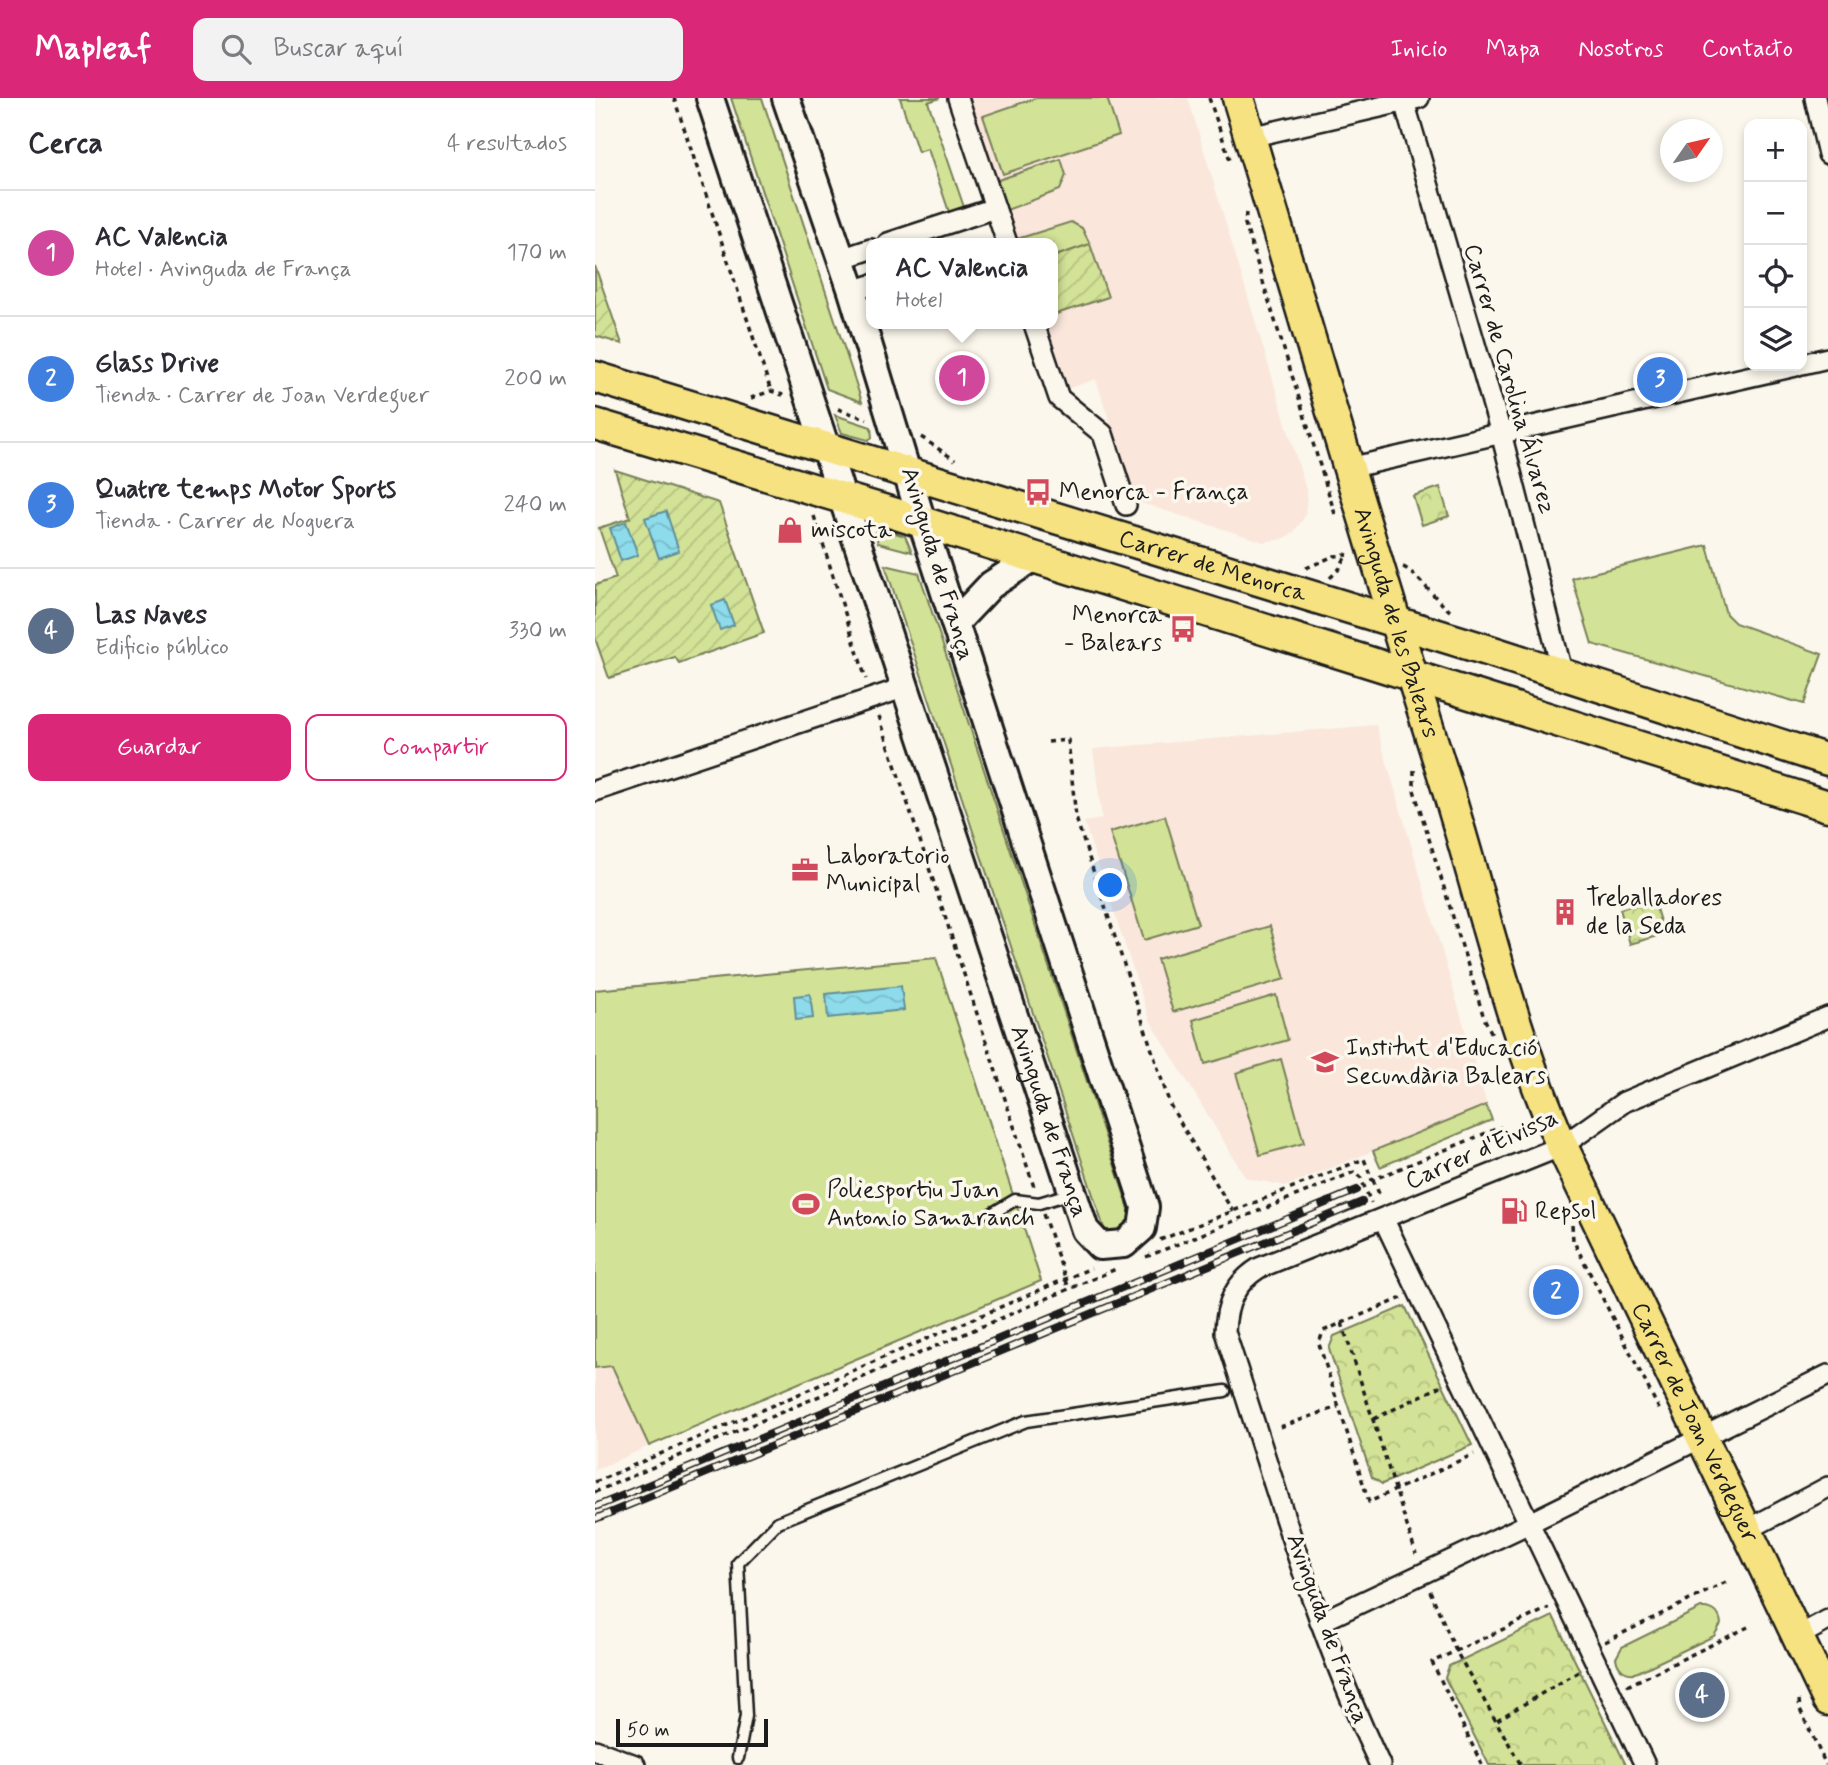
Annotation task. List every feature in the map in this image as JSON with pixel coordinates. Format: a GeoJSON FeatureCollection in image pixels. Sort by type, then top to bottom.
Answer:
{"type":"FeatureCollection","features":[{"type":"Feature","properties":{"kind":"main road","name":"Avinguda de les Balears"},"geometry":{"type":"LineString","coordinates":[[1237,98],[1409,674],[1441,769],[1522,1046],[1562,1146]]}},
{"type":"Feature","properties":{"kind":"main road","name":"Carrer de Menorca"},"geometry":{"type":"LineString","coordinates":[[595,377],[1563,675],[1828,760]]}},
{"type":"Feature","properties":{"kind":"main road","name":"Carrer de Menorca"},"geometry":{"type":"LineString","coordinates":[[595,424],[922,522],[1828,806]]}},
{"type":"Feature","properties":{"kind":"main road","name":"Carrer de Joan Verdeguer"},"geometry":{"type":"LineString","coordinates":[[1562,1146],[1828,1700]]}},
{"type":"Feature","properties":{"kind":"street","name":"Avinguda de França"},"geometry":{"type":"LineString","coordinates":[[710,98],[1085,1230],[1100,1246],[1124,1244],[1142,1228],[1145,1207],[922,522],[872,329]]}},
{"type":"Feature","properties":{"kind":"street","name":"Avinguda de França"},"geometry":{"type":"LineString","coordinates":[[786,98],[841,259],[861,288],[866,307]]}},
{"type":"Feature","properties":{"kind":"street"},"geometry":{"type":"LineString","coordinates":[[958,98],[995,208],[1001,238]]}},
{"type":"Feature","properties":{"kind":"street"},"geometry":{"type":"LineString","coordinates":[[1815,98],[1828,154]]}},
{"type":"Feature","properties":{"kind":"street"},"geometry":{"type":"LineString","coordinates":[[1250,137],[1408,99]]}},
{"type":"Feature","properties":{"kind":"street","name":"Carrer de Carolina Álvarez"},"geometry":{"type":"LineString","coordinates":[[1408,99],[1501,433],[1563,675]]}},
{"type":"Feature","properties":{"kind":"street"},"geometry":{"type":"LineString","coordinates":[[903,238],[995,208]]}},
{"type":"Feature","properties":{"kind":"street"},"geometry":{"type":"LineString","coordinates":[[841,259],[866,251]]}},
{"type":"Feature","properties":{"kind":"street"},"geometry":{"type":"LineString","coordinates":[[1036,329],[1059,398],[1103,434],[1126,505]]}},
{"type":"Feature","properties":{"kind":"street"},"geometry":{"type":"LineString","coordinates":[[1807,363],[1828,358]]}},
{"type":"Feature","properties":{"kind":"street"},"geometry":{"type":"LineString","coordinates":[[1349,468],[1773,371]]}},
{"type":"Feature","properties":{"kind":"street"},"geometry":{"type":"LineString","coordinates":[[955,623],[991,585],[1034,557]]}},
{"type":"Feature","properties":{"kind":"street"},"geometry":{"type":"LineString","coordinates":[[595,791],[906,687]]}},
{"type":"Feature","properties":{"kind":"street","name":"Carrer d'Eivissa"},"geometry":{"type":"LineString","coordinates":[[1225,1332],[1225,1316],[1235,1287],[1259,1268],[1379,1215],[1562,1146],[1624,1102],[1828,1017]]}},
{"type":"Feature","properties":{"kind":"street"},"geometry":{"type":"LineString","coordinates":[[1379,1215],[1529,1524],[1600,1652],[1645,1765]]}},
{"type":"Feature","properties":{"kind":"street","name":"Avinguda de França"},"geometry":{"type":"LineString","coordinates":[[1225,1332],[1320,1622],[1348,1698],[1380,1765]]}},
{"type":"Feature","properties":{"kind":"street"},"geometry":{"type":"LineString","coordinates":[[1320,1622],[1529,1524],[1828,1375]]}},
{"type":"Feature","properties":{"kind":"street"},"geometry":{"type":"LineString","coordinates":[[1747,1530],[1828,1487]]}},
{"type":"Feature","properties":{"kind":"street"},"geometry":{"type":"LineString","coordinates":[[1797,1636],[1828,1620]]}},
{"type":"Feature","properties":{"kind":"street"},"geometry":{"type":"LineString","coordinates":[[595,1750],[635,1765]]}},
{"type":"Feature","properties":{"kind":"lane"},"geometry":{"type":"LineString","coordinates":[[991,1214],[1005,1203],[1015,1200],[1039,1203],[1072,1193]]}},
{"type":"Feature","properties":{"kind":"lane"},"geometry":{"type":"LineString","coordinates":[[739,1758],[746,1716],[738,1563],[778,1522],[1026,1421],[1224,1391]]}},
{"type":"Feature","properties":{"kind":"path"},"geometry":{"type":"LineString","coordinates":[[674,98],[771,391],[780,394]]}},
{"type":"Feature","properties":{"kind":"path"},"geometry":{"type":"LineString","coordinates":[[832,408],[870,420]]}},
{"type":"Feature","properties":{"kind":"path"},"geometry":{"type":"LineString","coordinates":[[812,510],[869,685]]}},
{"type":"Feature","properties":{"kind":"path"},"geometry":{"type":"LineString","coordinates":[[1407,568],[1430,595],[1457,615]]}},
{"type":"Feature","properties":{"kind":"path"},"geometry":{"type":"LineString","coordinates":[[877,712],[1069,1289]]}},
{"type":"Feature","properties":{"kind":"path"},"geometry":{"type":"LineString","coordinates":[[1048,742],[1068,740],[1076,818],[1170,1105],[1233,1212]]}},
{"type":"Feature","properties":{"kind":"path"},"geometry":{"type":"LineString","coordinates":[[1155,1242],[1364,1159],[1373,1180],[1501,1127]]}},
{"type":"Feature","properties":{"kind":"path"},"geometry":{"type":"LineString","coordinates":[[1145,1257],[1354,1172],[1360,1176],[1379,1215]]}},
{"type":"Feature","properties":{"kind":"path"},"geometry":{"type":"LineString","coordinates":[[595,1482],[1091,1268]]}},
{"type":"Feature","properties":{"kind":"path"},"geometry":{"type":"LineString","coordinates":[[595,1492],[1120,1268]]}},
{"type":"Feature","properties":{"kind":"path"},"geometry":{"type":"LineString","coordinates":[[1404,1297],[1323,1331],[1319,1344],[1369,1502],[1479,1451]]}},
{"type":"Feature","properties":{"kind":"path"},"geometry":{"type":"LineString","coordinates":[[1342,1323],[1422,1574],[1456,1651],[1521,1765]]}},
{"type":"Feature","properties":{"kind":"path"},"geometry":{"type":"LineString","coordinates":[[1374,1419],[1446,1384]]}},
{"type":"Feature","properties":{"kind":"path"},"geometry":{"type":"LineString","coordinates":[[1280,1427],[1338,1407]]}},
{"type":"Feature","properties":{"kind":"path"},"geometry":{"type":"LineString","coordinates":[[1497,1720],[1600,1652],[1726,1582]]}},
{"type":"Feature","properties":{"kind":"path"},"geometry":{"type":"LineString","coordinates":[[1482,1765],[1432,1662],[1554,1605]]}},
{"type":"Feature","properties":{"kind":"path"},"geometry":{"type":"LineString","coordinates":[[1625,1687],[1748,1628]]}},
{"type":"Feature","properties":{"kind":"shaded area"},"geometry":{"type":"Polygon","coordinates":[[[967,98],[1188,98],[1307,493],[1305,516],[1293,533],[1282,539],[1264,542],[1135,501],[1096,379],[1064,390],[1044,329],[1058,329],[1058,238],[1013,238],[967,98]]]}},
{"type":"Feature","properties":{"kind":"shaded area"},"geometry":{"type":"Polygon","coordinates":[[[1376,725],[1487,1105],[1286,1186],[1246,1178],[1150,1020],[1084,822],[1102,819],[1093,749],[1376,725]]]}},
{"type":"Feature","properties":{"kind":"shaded area"},"geometry":{"type":"Polygon","coordinates":[[[595,1327],[649,1446],[595,1470],[595,1327]]]}},
{"type":"Feature","properties":{"kind":"green space"},"geometry":{"type":"Polygon","coordinates":[[[731,98],[762,98],[862,402],[827,389],[731,98]]]}},
{"type":"Feature","properties":{"kind":"green space"},"geometry":{"type":"Polygon","coordinates":[[[900,98],[940,98],[928,102],[965,210],[950,215],[928,149],[918,152],[900,98]]]}},
{"type":"Feature","properties":{"kind":"green space"},"geometry":{"type":"Polygon","coordinates":[[[1036,98],[1107,98],[1119,135],[1003,174],[983,116],[1036,98]]]}},
{"type":"Feature","properties":{"kind":"green space"},"geometry":{"type":"Polygon","coordinates":[[[1061,159],[1066,175],[1060,190],[1004,211],[995,181],[1061,159]]]}},
{"type":"Feature","properties":{"kind":"green space"},"geometry":{"type":"Polygon","coordinates":[[[1071,222],[1082,228],[1090,244],[1058,255],[1058,238],[1020,238],[1071,222]]]}},
{"type":"Feature","properties":{"kind":"green space"},"geometry":{"type":"Polygon","coordinates":[[[1090,244],[1108,297],[1058,313],[1058,255],[1090,244]]]}},
{"type":"Feature","properties":{"kind":"green space"},"geometry":{"type":"Polygon","coordinates":[[[595,266],[622,344],[595,336],[595,266]]]}},
{"type":"Feature","properties":{"kind":"green space"},"geometry":{"type":"Polygon","coordinates":[[[835,415],[871,427],[872,438],[868,440],[842,433],[835,415]]]}},
{"type":"Feature","properties":{"kind":"green space"},"geometry":{"type":"Polygon","coordinates":[[[615,470],[719,503],[764,633],[679,663],[675,657],[609,678],[595,638],[595,585],[616,578],[599,528],[630,518],[615,470]]]}},
{"type":"Feature","properties":{"kind":"green space"},"geometry":{"type":"Polygon","coordinates":[[[1440,487],[1449,516],[1422,525],[1413,496],[1440,487]]]}},
{"type":"Feature","properties":{"kind":"green space"},"geometry":{"type":"Polygon","coordinates":[[[879,528],[905,536],[912,552],[878,543],[875,533],[879,528]]]}},
{"type":"Feature","properties":{"kind":"green space"},"geometry":{"type":"Polygon","coordinates":[[[1707,545],[1726,614],[1735,623],[1822,654],[1804,704],[1592,644],[1572,578],[1707,545]]]}},
{"type":"Feature","properties":{"kind":"green space"},"geometry":{"type":"Polygon","coordinates":[[[885,565],[919,573],[1132,1218],[1130,1227],[1113,1234],[1104,1228],[885,565]]]}},
{"type":"Feature","properties":{"kind":"green space"},"geometry":{"type":"Polygon","coordinates":[[[1165,816],[1198,924],[1144,940],[1110,832],[1165,816]]]}},
{"type":"Feature","properties":{"kind":"green space"},"geometry":{"type":"Polygon","coordinates":[[[1653,899],[1664,934],[1630,944],[1620,909],[1653,899]]]}},
{"type":"Feature","properties":{"kind":"green space"},"geometry":{"type":"Polygon","coordinates":[[[1270,926],[1285,979],[1173,1012],[1157,959],[1270,926]]]}},
{"type":"Feature","properties":{"kind":"green space","name":"Poliesportiu Juan Antonio Samaranch"},"geometry":{"type":"Polygon","coordinates":[[[936,958],[1041,1281],[649,1446],[612,1366],[595,1368],[595,990],[936,958]]]}},
{"type":"Feature","properties":{"kind":"green space"},"geometry":{"type":"Polygon","coordinates":[[[1276,995],[1288,1040],[1205,1064],[1193,1020],[1276,995]]]}},
{"type":"Feature","properties":{"kind":"green space"},"geometry":{"type":"Polygon","coordinates":[[[1281,1059],[1304,1143],[1260,1155],[1236,1073],[1281,1059]]]}},
{"type":"Feature","properties":{"kind":"green space"},"geometry":{"type":"Polygon","coordinates":[[[1486,1105],[1492,1120],[1380,1167],[1373,1151],[1486,1105]]]}},
{"type":"Feature","properties":{"kind":"green space"},"geometry":{"type":"Polygon","coordinates":[[[1405,1306],[1472,1445],[1382,1484],[1372,1477],[1329,1349],[1334,1336],[1405,1306]]]}},
{"type":"Feature","properties":{"kind":"green space"},"geometry":{"type":"Polygon","coordinates":[[[1701,1608],[1712,1610],[1719,1617],[1721,1624],[1714,1636],[1638,1672],[1621,1669],[1616,1658],[1622,1647],[1701,1608]]]}},
{"type":"Feature","properties":{"kind":"green space"},"geometry":{"type":"Polygon","coordinates":[[[1553,1616],[1626,1765],[1489,1765],[1445,1678],[1449,1666],[1553,1616]]]}},
{"type":"Feature","properties":{"kind":"water"},"geometry":{"type":"Polygon","coordinates":[[[666,511],[679,551],[659,558],[645,518],[666,511]]]}},
{"type":"Feature","properties":{"kind":"water"},"geometry":{"type":"Polygon","coordinates":[[[626,522],[638,555],[621,561],[610,528],[626,522]]]}},
{"type":"Feature","properties":{"kind":"water"},"geometry":{"type":"Polygon","coordinates":[[[725,600],[734,625],[720,630],[711,605],[725,600]]]}},
{"type":"Feature","properties":{"kind":"water"},"geometry":{"type":"Polygon","coordinates":[[[901,986],[904,1010],[828,1018],[826,994],[901,986]]]}},
{"type":"Feature","properties":{"kind":"water"},"geometry":{"type":"Polygon","coordinates":[[[810,994],[813,1018],[796,1020],[794,996],[810,994]]]}},
{"type":"Feature","properties":{"kind":"railway"},"geometry":{"type":"LineString","coordinates":[[595,1507],[1357,1190]]}},
{"type":"Feature","properties":{"kind":"railway"},"geometry":{"type":"LineString","coordinates":[[595,1519],[1362,1202]]}},
{"type":"Feature","properties":{"kind":"place","name":"AC Valencia"},"geometry":{"type":"Point","coordinates":[962,378]}},
{"type":"Feature","properties":{"kind":"place","name":"Quatre temps Motor Sports"},"geometry":{"type":"Point","coordinates":[1660,380]}},
{"type":"Feature","properties":{"kind":"place","name":"Menorca - França"},"geometry":{"type":"Point","coordinates":[1038,492]}},
{"type":"Feature","properties":{"kind":"place","name":"miscota"},"geometry":{"type":"Point","coordinates":[790,530]}},
{"type":"Feature","properties":{"kind":"place","name":"Menorca - Balears"},"geometry":{"type":"Point","coordinates":[1183,629]}},
{"type":"Feature","properties":{"kind":"place","name":"Laboratorio Municipal"},"geometry":{"type":"Point","coordinates":[805,870]}},
{"type":"Feature","properties":{"kind":"place","name":"Treballadores de la Seda"},"geometry":{"type":"Point","coordinates":[1565,912]}},
{"type":"Feature","properties":{"kind":"place","name":"Institut d'Educació Secundària Balears"},"geometry":{"type":"Point","coordinates":[1325,1062]}},
{"type":"Feature","properties":{"kind":"place","name":"Poliesportiu Juan Antonio Samaranch"},"geometry":{"type":"Point","coordinates":[806,1204]}},
{"type":"Feature","properties":{"kind":"place","name":"Repsol"},"geometry":{"type":"Point","coordinates":[1514,1211]}},
{"type":"Feature","properties":{"kind":"place","name":"Glass Drive"},"geometry":{"type":"Point","coordinates":[1556,1292]}},
{"type":"Feature","properties":{"kind":"place","name":"Las Naves"},"geometry":{"type":"Point","coordinates":[1702,1695]}}]}
